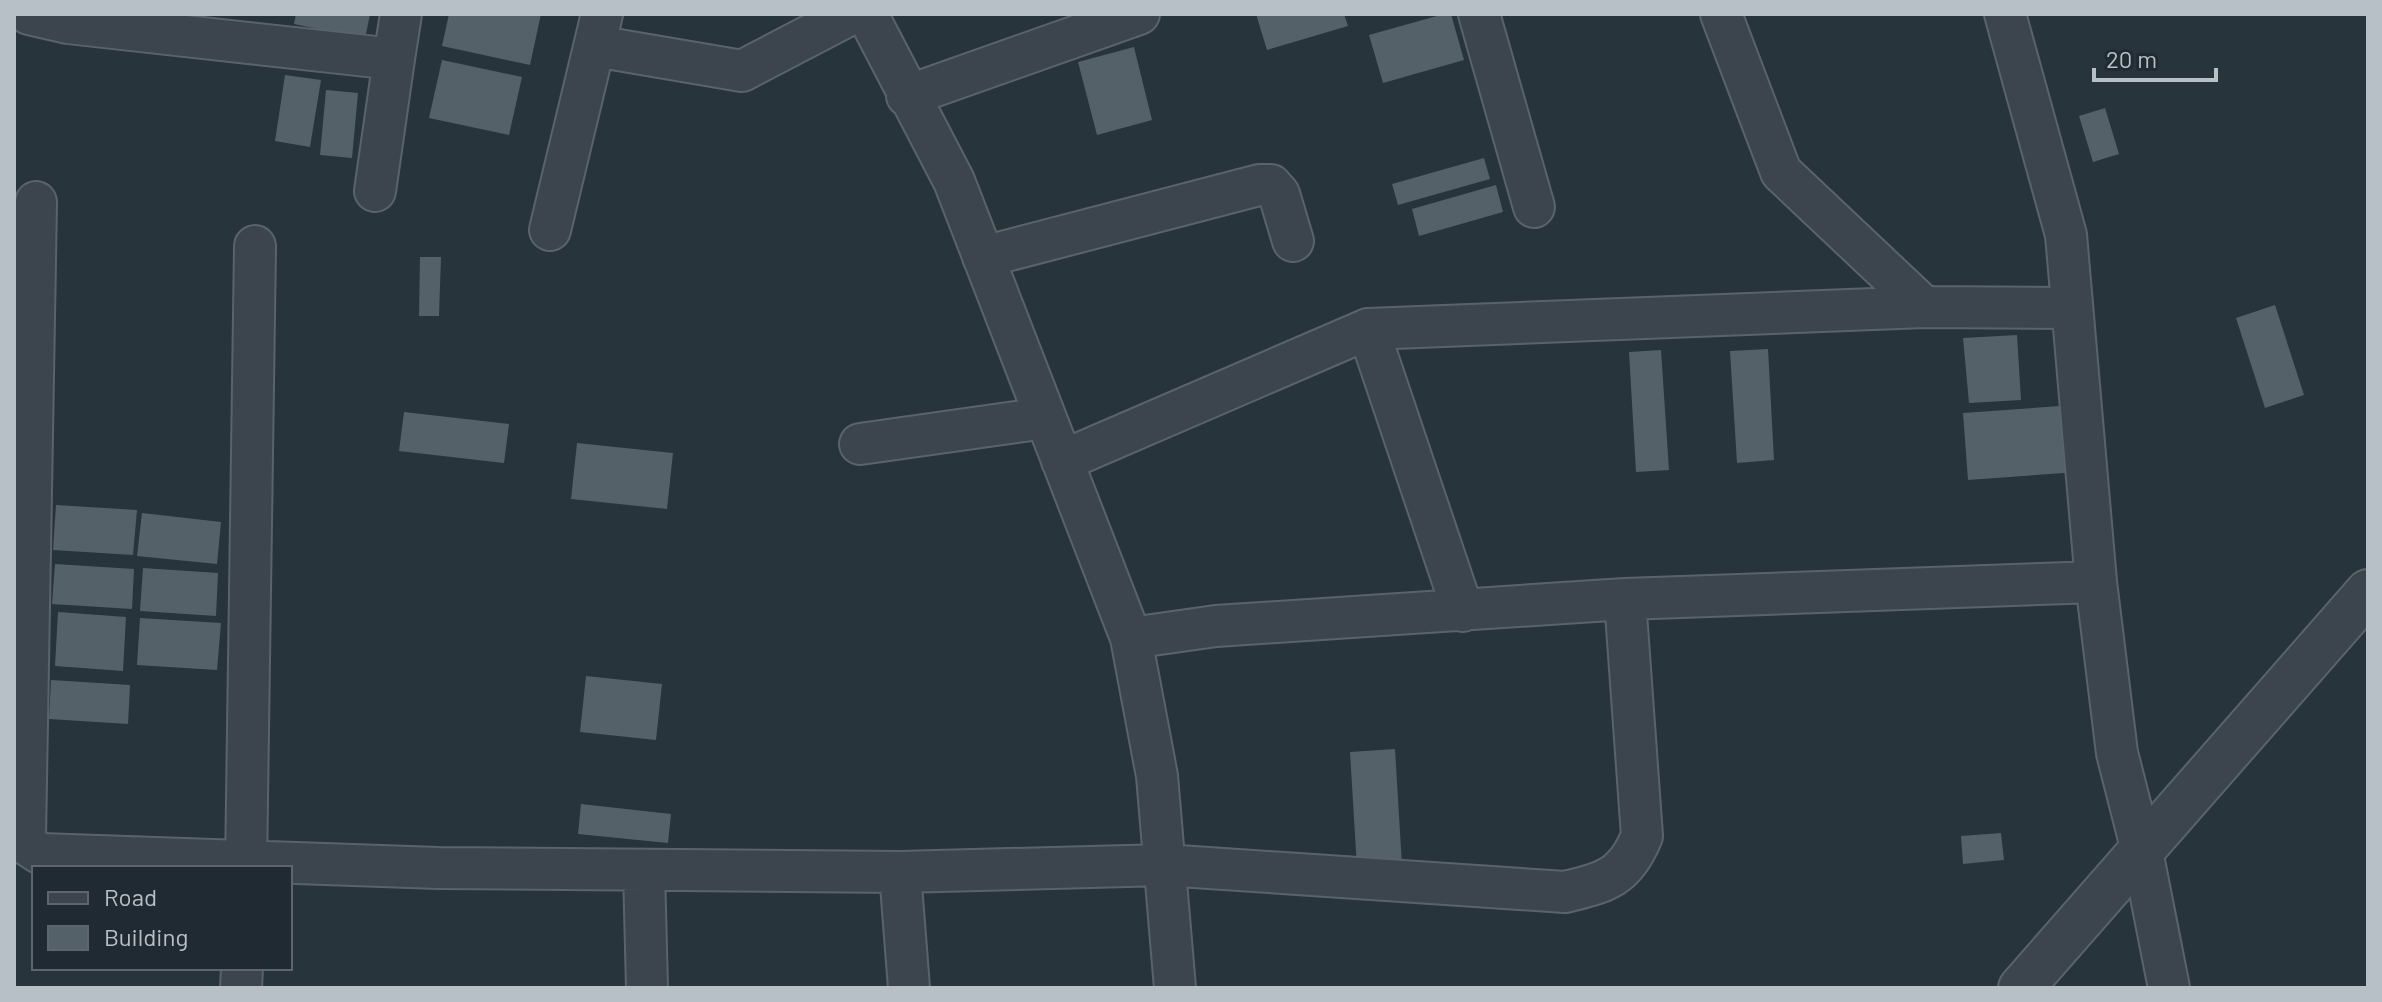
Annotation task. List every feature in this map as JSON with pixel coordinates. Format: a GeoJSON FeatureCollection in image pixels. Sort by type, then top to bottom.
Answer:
{"type":"FeatureCollection","features":[{"type":"Feature","properties":{"kind":"street"},"geometry":{"type":"LineString","coordinates":[[29,14],[68,23],[394,59]]}},
{"type":"Feature","properties":{"kind":"street"},"geometry":{"type":"LineString","coordinates":[[375,191],[401,14]]}},
{"type":"Feature","properties":{"kind":"street"},"geometry":{"type":"LineString","coordinates":[[550,230],[599,30],[742,71],[851,14]]}},
{"type":"Feature","properties":{"kind":"street"},"geometry":{"type":"LineString","coordinates":[[867,14],[907,96],[954,181],[1131,638],[1157,776],[1175,988]]}},
{"type":"Feature","properties":{"kind":"street"},"geometry":{"type":"LineString","coordinates":[[907,96],[1139,14]]}},
{"type":"Feature","properties":{"kind":"street"},"geometry":{"type":"LineString","coordinates":[[1479,14],[1534,207]]}},
{"type":"Feature","properties":{"kind":"street"},"geometry":{"type":"LineString","coordinates":[[1721,14],[1781,172],[1924,307]]}},
{"type":"Feature","properties":{"kind":"street"},"geometry":{"type":"LineString","coordinates":[[2005,14],[2066,235],[2096,582],[2117,753],[2142,851],[2169,988]]}},
{"type":"Feature","properties":{"kind":"street"},"geometry":{"type":"LineString","coordinates":[[983,257],[1259,185],[1271,185],[1279,194],[1293,241]]}},
{"type":"Feature","properties":{"kind":"street"},"geometry":{"type":"LineString","coordinates":[[36,202],[27,845],[41,854],[247,865],[644,870],[900,872],[1164,865],[1565,892],[1597,884],[1631,863],[1642,836],[1625,599]]}},
{"type":"Feature","properties":{"kind":"street"},"geometry":{"type":"LineString","coordinates":[[247,865],[255,246]]}},
{"type":"Feature","properties":{"kind":"street"},"geometry":{"type":"LineString","coordinates":[[1062,461],[1368,329],[1924,307],[2070,308]]}},
{"type":"Feature","properties":{"kind":"street"},"geometry":{"type":"LineString","coordinates":[[1368,329],[1463,611]]}},
{"type":"Feature","properties":{"kind":"street"},"geometry":{"type":"LineString","coordinates":[[860,444],[1045,418]]}},
{"type":"Feature","properties":{"kind":"street"},"geometry":{"type":"LineString","coordinates":[[1131,638],[1216,626],[1625,599],[2096,582]]}},
{"type":"Feature","properties":{"kind":"street"},"geometry":{"type":"LineString","coordinates":[[2021,988],[2368,592]]}},
{"type":"Feature","properties":{"kind":"street"},"geometry":{"type":"LineString","coordinates":[[644,870],[647,988]]}},
{"type":"Feature","properties":{"kind":"street"},"geometry":{"type":"LineString","coordinates":[[900,872],[909,988]]}},
{"type":"Feature","properties":{"kind":"building"},"geometry":{"type":"Polygon","coordinates":[[[296,14],[370,14],[365,39],[294,24],[296,14]]]}},
{"type":"Feature","properties":{"kind":"building"},"geometry":{"type":"Polygon","coordinates":[[[449,14],[541,14],[530,65],[442,46],[449,14]]]}},
{"type":"Feature","properties":{"kind":"building"},"geometry":{"type":"Polygon","coordinates":[[[1256,14],[1344,14],[1348,26],[1267,50],[1256,14]]]}},
{"type":"Feature","properties":{"kind":"building"},"geometry":{"type":"Polygon","coordinates":[[[1451,14],[1464,60],[1383,83],[1369,35],[1451,14]]]}},
{"type":"Feature","properties":{"kind":"building"},"geometry":{"type":"Polygon","coordinates":[[[1134,47],[1152,120],[1097,135],[1078,62],[1134,47]]]}},
{"type":"Feature","properties":{"kind":"building"},"geometry":{"type":"Polygon","coordinates":[[[442,60],[522,77],[509,135],[429,118],[442,60]]]}},
{"type":"Feature","properties":{"kind":"building"},"geometry":{"type":"Polygon","coordinates":[[[285,75],[321,80],[310,147],[275,141],[285,75]]]}},
{"type":"Feature","properties":{"kind":"building"},"geometry":{"type":"Polygon","coordinates":[[[326,90],[358,93],[352,158],[320,155],[326,90]]]}},
{"type":"Feature","properties":{"kind":"building"},"geometry":{"type":"Polygon","coordinates":[[[2105,108],[2119,154],[2093,162],[2079,116],[2105,108]]]}},
{"type":"Feature","properties":{"kind":"building"},"geometry":{"type":"Polygon","coordinates":[[[1484,158],[1490,179],[1398,205],[1392,184],[1484,158]]]}},
{"type":"Feature","properties":{"kind":"building"},"geometry":{"type":"Polygon","coordinates":[[[1496,185],[1503,212],[1419,236],[1412,209],[1496,185]]]}},
{"type":"Feature","properties":{"kind":"building"},"geometry":{"type":"Polygon","coordinates":[[[420,257],[441,257],[439,316],[419,316],[420,257]]]}},
{"type":"Feature","properties":{"kind":"building"},"geometry":{"type":"Polygon","coordinates":[[[2275,305],[2304,395],[2265,408],[2236,318],[2275,305]]]}},
{"type":"Feature","properties":{"kind":"building"},"geometry":{"type":"Polygon","coordinates":[[[2017,335],[2021,400],[1969,403],[1963,338],[2017,335]]]}},
{"type":"Feature","properties":{"kind":"building"},"geometry":{"type":"Polygon","coordinates":[[[1768,349],[1774,460],[1737,463],[1730,351],[1768,349]]]}},
{"type":"Feature","properties":{"kind":"building"},"geometry":{"type":"Polygon","coordinates":[[[1661,350],[1669,470],[1636,472],[1629,352],[1661,350]]]}},
{"type":"Feature","properties":{"kind":"building"},"geometry":{"type":"Polygon","coordinates":[[[2074,405],[2078,472],[1968,480],[1963,413],[2074,405]]]}},
{"type":"Feature","properties":{"kind":"building"},"geometry":{"type":"Polygon","coordinates":[[[404,412],[509,424],[504,463],[399,451],[404,412]]]}},
{"type":"Feature","properties":{"kind":"building"},"geometry":{"type":"Polygon","coordinates":[[[577,443],[673,453],[667,509],[571,499],[577,443]]]}},
{"type":"Feature","properties":{"kind":"building"},"geometry":{"type":"Polygon","coordinates":[[[56,505],[137,510],[133,555],[53,550],[56,505]]]}},
{"type":"Feature","properties":{"kind":"building"},"geometry":{"type":"Polygon","coordinates":[[[142,513],[221,522],[217,564],[137,556],[142,513]]]}},
{"type":"Feature","properties":{"kind":"building"},"geometry":{"type":"Polygon","coordinates":[[[55,564],[134,569],[132,609],[52,604],[55,564]]]}},
{"type":"Feature","properties":{"kind":"building"},"geometry":{"type":"Polygon","coordinates":[[[143,568],[218,573],[216,616],[140,611],[143,568]]]}},
{"type":"Feature","properties":{"kind":"building"},"geometry":{"type":"Polygon","coordinates":[[[58,612],[126,617],[123,671],[55,666],[58,612]]]}},
{"type":"Feature","properties":{"kind":"building"},"geometry":{"type":"Polygon","coordinates":[[[140,618],[221,623],[217,670],[137,665],[140,618]]]}},
{"type":"Feature","properties":{"kind":"building"},"geometry":{"type":"Polygon","coordinates":[[[586,676],[662,684],[656,740],[580,732],[586,676]]]}},
{"type":"Feature","properties":{"kind":"building"},"geometry":{"type":"Polygon","coordinates":[[[51,680],[130,685],[128,724],[49,719],[51,680]]]}},
{"type":"Feature","properties":{"kind":"building"},"geometry":{"type":"Polygon","coordinates":[[[1395,749],[1402,865],[1357,868],[1350,752],[1395,749]]]}},
{"type":"Feature","properties":{"kind":"building"},"geometry":{"type":"Polygon","coordinates":[[[581,804],[671,814],[668,843],[578,834],[581,804]]]}},
{"type":"Feature","properties":{"kind":"building"},"geometry":{"type":"Polygon","coordinates":[[[2001,833],[2004,860],[1963,864],[1961,836],[2001,833]]]}}]}
